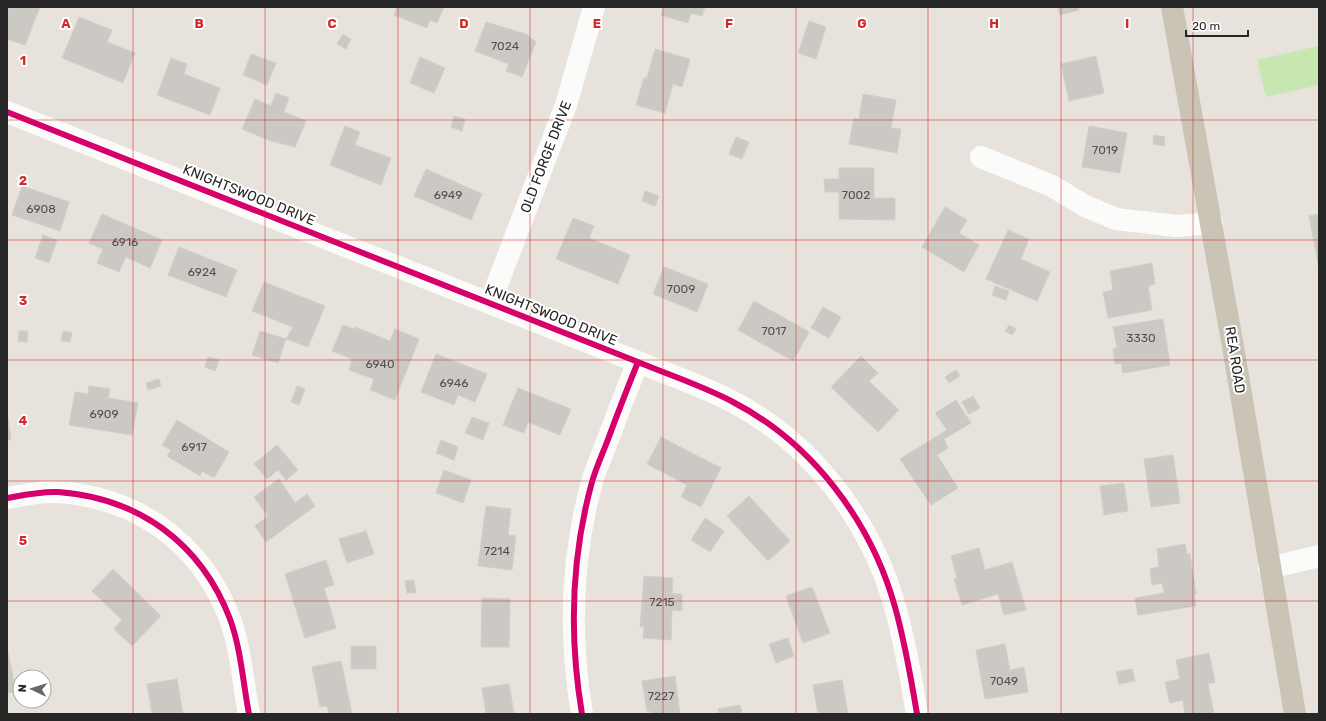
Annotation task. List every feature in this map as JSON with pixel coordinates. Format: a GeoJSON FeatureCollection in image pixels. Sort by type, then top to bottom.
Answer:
{"type":"FeatureCollection","features":[{"type":"Feature","properties":{"kind":"main road","name":"REA ROAD"},"geometry":{"type":"LineString","coordinates":[[1172,7],[1212,223],[1269,568],[1295,714]]}},
{"type":"Feature","properties":{"kind":"street","name":"OLD FORGE DRIVE"},"geometry":{"type":"LineString","coordinates":[[490,303],[566,105],[594,7]]}},
{"type":"Feature","properties":{"kind":"street","name":"KNIGHTSWOOD DRIVE"},"geometry":{"type":"LineString","coordinates":[[7,112],[638,362],[732,401],[764,421],[795,446],[827,478],[856,518],[877,557],[895,606],[908,659],[917,714]]}},
{"type":"Feature","properties":{"kind":"street"},"geometry":{"type":"LineString","coordinates":[[981,157],[1052,186],[1085,206],[1116,219],[1177,226],[1212,223]]}},
{"type":"Feature","properties":{"kind":"street"},"geometry":{"type":"LineString","coordinates":[[582,714],[575,669],[573,617],[574,586],[580,531],[592,480],[638,362]]}},
{"type":"Feature","properties":{"kind":"street"},"geometry":{"type":"LineString","coordinates":[[7,498],[38,493],[58,492],[108,501],[144,515],[182,544],[204,570],[222,602],[230,621],[237,644],[249,714]]}},
{"type":"Feature","properties":{"kind":"street"},"geometry":{"type":"LineString","coordinates":[[1269,568],[1319,556]]}},
{"type":"Feature","properties":{"kind":"green space"},"geometry":{"type":"Polygon","coordinates":[[[1319,46],[1319,85],[1266,97],[1257,60],[1319,46]]]}},
{"type":"Feature","properties":{"kind":"building"},"geometry":{"type":"Polygon","coordinates":[[[7,7],[11,9],[12,7],[40,7],[25,45],[7,39],[7,7]]]}},
{"type":"Feature","properties":{"kind":"building"},"geometry":{"type":"Polygon","coordinates":[[[397,7],[444,7],[437,23],[430,20],[427,28],[394,15],[397,7]]]}},
{"type":"Feature","properties":{"kind":"building"},"geometry":{"type":"Polygon","coordinates":[[[664,7],[705,7],[702,16],[691,13],[688,23],[661,15],[664,7]]]}},
{"type":"Feature","properties":{"kind":"building"},"geometry":{"type":"Polygon","coordinates":[[[1058,7],[1078,7],[1079,10],[1060,15],[1058,7]]]}},
{"type":"Feature","properties":{"kind":"building"},"geometry":{"type":"Polygon","coordinates":[[[79,17],[112,30],[107,42],[135,53],[123,83],[62,58],[79,17]]]}},
{"type":"Feature","properties":{"kind":"building"},"geometry":{"type":"Polygon","coordinates":[[[809,21],[826,27],[816,59],[798,53],[809,21]]]}},
{"type":"Feature","properties":{"kind":"building"},"geometry":{"type":"Polygon","coordinates":[[[486,22],[526,34],[536,42],[522,77],[506,71],[509,64],[475,51],[486,22]]]}},
{"type":"Feature","properties":{"kind":"building"},"geometry":{"type":"Polygon","coordinates":[[[343,34],[351,39],[346,49],[337,44],[343,34]]]}},
{"type":"Feature","properties":{"kind":"building"},"geometry":{"type":"Polygon","coordinates":[[[655,49],[690,59],[682,87],[673,84],[665,113],[636,105],[644,78],[647,78],[655,49]]]}},
{"type":"Feature","properties":{"kind":"building"},"geometry":{"type":"Polygon","coordinates":[[[251,54],[276,63],[267,85],[243,75],[251,54]]]}},
{"type":"Feature","properties":{"kind":"building"},"geometry":{"type":"Polygon","coordinates":[[[1096,56],[1104,93],[1069,101],[1061,64],[1096,56]]]}},
{"type":"Feature","properties":{"kind":"building"},"geometry":{"type":"Polygon","coordinates":[[[420,57],[445,68],[434,93],[410,83],[420,57]]]}},
{"type":"Feature","properties":{"kind":"building"},"geometry":{"type":"Polygon","coordinates":[[[171,58],[187,64],[184,74],[220,88],[210,115],[157,95],[171,58]]]}},
{"type":"Feature","properties":{"kind":"building"},"geometry":{"type":"Polygon","coordinates":[[[276,93],[289,98],[284,112],[306,121],[295,147],[271,141],[242,129],[255,99],[271,106],[276,93]]]}},
{"type":"Feature","properties":{"kind":"building"},"geometry":{"type":"Polygon","coordinates":[[[863,94],[896,100],[891,128],[901,129],[897,153],[849,144],[854,118],[859,119],[863,94]]]}},
{"type":"Feature","properties":{"kind":"building"},"geometry":{"type":"Polygon","coordinates":[[[454,116],[465,119],[462,131],[451,127],[454,116]]]}},
{"type":"Feature","properties":{"kind":"building"},"geometry":{"type":"Polygon","coordinates":[[[345,126],[360,132],[355,145],[391,158],[381,185],[330,165],[345,126]]]}},
{"type":"Feature","properties":{"kind":"building"},"geometry":{"type":"Polygon","coordinates":[[[1089,126],[1127,133],[1120,173],[1082,167],[1089,126]]]}},
{"type":"Feature","properties":{"kind":"building"},"geometry":{"type":"Polygon","coordinates":[[[1154,135],[1165,137],[1164,146],[1153,144],[1154,135]]]}},
{"type":"Feature","properties":{"kind":"building"},"geometry":{"type":"Polygon","coordinates":[[[736,137],[749,142],[742,159],[729,154],[736,137]]]}},
{"type":"Feature","properties":{"kind":"building"},"geometry":{"type":"Polygon","coordinates":[[[839,168],[874,168],[874,198],[895,198],[895,220],[839,219],[839,192],[825,192],[824,179],[839,179],[839,168]]]}},
{"type":"Feature","properties":{"kind":"building"},"geometry":{"type":"Polygon","coordinates":[[[426,169],[482,194],[471,220],[414,196],[426,169]]]}},
{"type":"Feature","properties":{"kind":"building"},"geometry":{"type":"Polygon","coordinates":[[[22,186],[69,202],[60,231],[12,215],[22,186]]]}},
{"type":"Feature","properties":{"kind":"building"},"geometry":{"type":"Polygon","coordinates":[[[645,191],[659,196],[655,206],[642,201],[645,191]]]}},
{"type":"Feature","properties":{"kind":"building"},"geometry":{"type":"Polygon","coordinates":[[[945,207],[967,220],[959,233],[979,245],[964,272],[922,247],[945,207]]]}},
{"type":"Feature","properties":{"kind":"building"},"geometry":{"type":"Polygon","coordinates":[[[102,214],[162,240],[150,268],[126,257],[119,272],[97,263],[103,249],[89,243],[102,214]]]}},
{"type":"Feature","properties":{"kind":"building"},"geometry":{"type":"Polygon","coordinates":[[[1319,214],[1319,269],[1309,216],[1319,214]]]}},
{"type":"Feature","properties":{"kind":"building"},"geometry":{"type":"Polygon","coordinates":[[[573,218],[594,226],[589,238],[630,255],[618,284],[556,259],[573,218]]]}},
{"type":"Feature","properties":{"kind":"building"},"geometry":{"type":"Polygon","coordinates":[[[1008,230],[1029,239],[1021,259],[1050,272],[1037,301],[986,279],[1008,230]]]}},
{"type":"Feature","properties":{"kind":"building"},"geometry":{"type":"Polygon","coordinates":[[[43,235],[57,240],[49,263],[35,258],[43,235]]]}},
{"type":"Feature","properties":{"kind":"building"},"geometry":{"type":"Polygon","coordinates":[[[179,247],[237,270],[226,297],[168,275],[179,247]]]}},
{"type":"Feature","properties":{"kind":"building"},"geometry":{"type":"Polygon","coordinates":[[[1152,263],[1155,284],[1148,286],[1152,310],[1108,318],[1103,292],[1113,290],[1110,271],[1152,263]]]}},
{"type":"Feature","properties":{"kind":"building"},"geometry":{"type":"Polygon","coordinates":[[[664,267],[708,284],[697,312],[653,294],[664,267]]]}},
{"type":"Feature","properties":{"kind":"building"},"geometry":{"type":"Polygon","coordinates":[[[264,282],[325,306],[308,347],[286,339],[293,327],[252,311],[264,282]]]}},
{"type":"Feature","properties":{"kind":"building"},"geometry":{"type":"Polygon","coordinates":[[[995,286],[1009,291],[1006,300],[992,295],[995,286]]]}},
{"type":"Feature","properties":{"kind":"building"},"geometry":{"type":"Polygon","coordinates":[[[754,301],[809,332],[793,361],[738,330],[754,301]]]}},
{"type":"Feature","properties":{"kind":"building"},"geometry":{"type":"Polygon","coordinates":[[[823,307],[841,317],[829,338],[811,328],[823,307]]]}},
{"type":"Feature","properties":{"kind":"building"},"geometry":{"type":"Polygon","coordinates":[[[1163,319],[1170,365],[1123,373],[1121,363],[1115,364],[1113,349],[1117,348],[1113,327],[1163,319]]]}},
{"type":"Feature","properties":{"kind":"building"},"geometry":{"type":"Polygon","coordinates":[[[343,325],[354,329],[355,327],[390,341],[395,329],[419,339],[395,400],[370,390],[374,379],[349,370],[352,359],[332,351],[343,325]]]}},
{"type":"Feature","properties":{"kind":"building"},"geometry":{"type":"Polygon","coordinates":[[[1009,325],[1016,329],[1012,335],[1005,331],[1009,325]]]}},
{"type":"Feature","properties":{"kind":"building"},"geometry":{"type":"Polygon","coordinates":[[[19,331],[28,331],[27,342],[18,341],[19,331]]]}},
{"type":"Feature","properties":{"kind":"building"},"geometry":{"type":"Polygon","coordinates":[[[63,331],[72,333],[70,342],[61,341],[63,331]]]}},
{"type":"Feature","properties":{"kind":"building"},"geometry":{"type":"Polygon","coordinates":[[[260,331],[286,339],[278,363],[252,355],[260,331]]]}},
{"type":"Feature","properties":{"kind":"building"},"geometry":{"type":"Polygon","coordinates":[[[436,354],[487,374],[475,402],[458,395],[454,405],[421,392],[436,354]]]}},
{"type":"Feature","properties":{"kind":"building"},"geometry":{"type":"Polygon","coordinates":[[[861,356],[878,373],[869,381],[899,410],[878,432],[831,387],[861,356]]]}},
{"type":"Feature","properties":{"kind":"building"},"geometry":{"type":"Polygon","coordinates":[[[208,357],[219,360],[215,371],[205,367],[208,357]]]}},
{"type":"Feature","properties":{"kind":"building"},"geometry":{"type":"Polygon","coordinates":[[[956,370],[960,376],[949,383],[945,377],[956,370]]]}},
{"type":"Feature","properties":{"kind":"building"},"geometry":{"type":"Polygon","coordinates":[[[159,379],[161,386],[148,390],[146,383],[159,379]]]}},
{"type":"Feature","properties":{"kind":"building"},"geometry":{"type":"Polygon","coordinates":[[[89,386],[110,389],[108,398],[138,403],[132,435],[69,425],[75,392],[88,394],[89,386]]]}},
{"type":"Feature","properties":{"kind":"building"},"geometry":{"type":"Polygon","coordinates":[[[297,386],[305,389],[299,405],[291,402],[297,386]]]}},
{"type":"Feature","properties":{"kind":"building"},"geometry":{"type":"Polygon","coordinates":[[[518,388],[571,409],[560,435],[528,422],[524,433],[503,425],[518,388]]]}},
{"type":"Feature","properties":{"kind":"building"},"geometry":{"type":"Polygon","coordinates":[[[973,396],[980,408],[969,414],[962,402],[973,396]]]}},
{"type":"Feature","properties":{"kind":"building"},"geometry":{"type":"Polygon","coordinates":[[[956,400],[971,423],[944,439],[948,448],[937,455],[958,488],[931,505],[900,459],[947,430],[935,413],[956,400]]]}},
{"type":"Feature","properties":{"kind":"building"},"geometry":{"type":"Polygon","coordinates":[[[7,412],[11,440],[7,440],[7,412]]]}},
{"type":"Feature","properties":{"kind":"building"},"geometry":{"type":"Polygon","coordinates":[[[472,417],[489,423],[483,440],[465,433],[472,417]]]}},
{"type":"Feature","properties":{"kind":"building"},"geometry":{"type":"Polygon","coordinates":[[[177,420],[229,452],[214,478],[202,471],[200,476],[167,456],[171,450],[162,445],[177,420]]]}},
{"type":"Feature","properties":{"kind":"building"},"geometry":{"type":"Polygon","coordinates":[[[661,437],[721,468],[701,507],[681,497],[687,485],[647,464],[661,437]]]}},
{"type":"Feature","properties":{"kind":"building"},"geometry":{"type":"Polygon","coordinates":[[[441,440],[458,447],[454,460],[436,453],[441,440]]]}},
{"type":"Feature","properties":{"kind":"building"},"geometry":{"type":"Polygon","coordinates":[[[277,445],[298,470],[286,480],[278,470],[267,479],[254,464],[277,445]]]}},
{"type":"Feature","properties":{"kind":"building"},"geometry":{"type":"Polygon","coordinates":[[[1173,455],[1180,503],[1151,507],[1144,459],[1173,455]]]}},
{"type":"Feature","properties":{"kind":"building"},"geometry":{"type":"Polygon","coordinates":[[[444,470],[471,480],[463,503],[436,493],[444,470]]]}},
{"type":"Feature","properties":{"kind":"building"},"geometry":{"type":"Polygon","coordinates":[[[279,479],[295,503],[307,494],[315,506],[266,542],[255,526],[268,516],[254,497],[279,479]]]}},
{"type":"Feature","properties":{"kind":"building"},"geometry":{"type":"Polygon","coordinates":[[[1124,483],[1128,511],[1104,515],[1100,486],[1124,483]]]}},
{"type":"Feature","properties":{"kind":"building"},"geometry":{"type":"Polygon","coordinates":[[[749,496],[790,541],[768,561],[727,516],[749,496]]]}},
{"type":"Feature","properties":{"kind":"building"},"geometry":{"type":"Polygon","coordinates":[[[486,506],[511,509],[508,535],[516,536],[512,570],[478,566],[486,506]]]}},
{"type":"Feature","properties":{"kind":"building"},"geometry":{"type":"Polygon","coordinates":[[[705,518],[724,531],[710,552],[691,540],[705,518]]]}},
{"type":"Feature","properties":{"kind":"building"},"geometry":{"type":"Polygon","coordinates":[[[366,531],[374,554],[347,563],[339,539],[366,531]]]}},
{"type":"Feature","properties":{"kind":"building"},"geometry":{"type":"Polygon","coordinates":[[[1185,544],[1187,554],[1190,554],[1196,594],[1194,594],[1196,606],[1138,615],[1135,598],[1164,593],[1162,583],[1152,585],[1150,569],[1159,567],[1157,549],[1185,544]]]}},
{"type":"Feature","properties":{"kind":"building"},"geometry":{"type":"Polygon","coordinates":[[[979,548],[985,570],[1012,562],[1026,610],[1004,615],[998,594],[962,605],[954,579],[957,578],[951,556],[979,548]]]}},
{"type":"Feature","properties":{"kind":"building"},"geometry":{"type":"Polygon","coordinates":[[[326,560],[334,585],[324,588],[336,628],[305,638],[285,574],[326,560]]]}},
{"type":"Feature","properties":{"kind":"building"},"geometry":{"type":"Polygon","coordinates":[[[113,569],[161,616],[132,646],[114,629],[122,620],[92,591],[113,569]]]}},
{"type":"Feature","properties":{"kind":"building"},"geometry":{"type":"Polygon","coordinates":[[[644,576],[673,578],[672,594],[682,594],[682,611],[672,610],[671,640],[643,638],[644,627],[640,627],[644,576]]]}},
{"type":"Feature","properties":{"kind":"building"},"geometry":{"type":"Polygon","coordinates":[[[414,580],[416,593],[407,593],[405,581],[414,580]]]}},
{"type":"Feature","properties":{"kind":"building"},"geometry":{"type":"Polygon","coordinates":[[[812,587],[830,633],[803,643],[786,596],[812,587]]]}},
{"type":"Feature","properties":{"kind":"building"},"geometry":{"type":"Polygon","coordinates":[[[482,598],[510,599],[509,647],[481,647],[482,598]]]}},
{"type":"Feature","properties":{"kind":"building"},"geometry":{"type":"Polygon","coordinates":[[[788,638],[794,656],[776,663],[769,644],[788,638]]]}},
{"type":"Feature","properties":{"kind":"building"},"geometry":{"type":"Polygon","coordinates":[[[1005,644],[1010,670],[1024,667],[1028,692],[985,699],[976,650],[1005,644]]]}},
{"type":"Feature","properties":{"kind":"building"},"geometry":{"type":"Polygon","coordinates":[[[351,646],[376,646],[376,669],[351,669],[351,646]]]}},
{"type":"Feature","properties":{"kind":"building"},"geometry":{"type":"Polygon","coordinates":[[[7,648],[12,672],[12,692],[7,693],[7,648]]]}},
{"type":"Feature","properties":{"kind":"building"},"geometry":{"type":"Polygon","coordinates":[[[1209,653],[1215,682],[1208,684],[1214,714],[1185,714],[1183,700],[1170,703],[1165,682],[1180,679],[1176,660],[1209,653]]]}},
{"type":"Feature","properties":{"kind":"building"},"geometry":{"type":"Polygon","coordinates":[[[341,661],[352,714],[329,714],[327,706],[320,707],[312,667],[341,661]]]}},
{"type":"Feature","properties":{"kind":"building"},"geometry":{"type":"Polygon","coordinates":[[[1132,669],[1135,681],[1119,684],[1116,672],[1132,669]]]}},
{"type":"Feature","properties":{"kind":"building"},"geometry":{"type":"Polygon","coordinates":[[[675,676],[680,714],[650,714],[650,711],[647,711],[642,681],[675,676]]]}},
{"type":"Feature","properties":{"kind":"building"},"geometry":{"type":"Polygon","coordinates":[[[177,679],[183,714],[152,714],[147,684],[177,679]]]}},
{"type":"Feature","properties":{"kind":"building"},"geometry":{"type":"Polygon","coordinates":[[[842,680],[848,714],[818,714],[813,685],[842,680]]]}},
{"type":"Feature","properties":{"kind":"building"},"geometry":{"type":"Polygon","coordinates":[[[509,684],[514,714],[486,714],[482,688],[509,684]]]}},
{"type":"Feature","properties":{"kind":"building"},"geometry":{"type":"Polygon","coordinates":[[[740,705],[742,714],[719,714],[718,709],[740,705]]]}},
{"type":"Feature","properties":{"kind":"cycle path"},"geometry":{"type":"LineString","coordinates":[[7,112],[698,386],[722,396],[762,419],[788,439],[813,462],[835,488],[854,515],[871,544],[884,575],[899,620],[917,714]]}},
{"type":"Feature","properties":{"kind":"cycle path"},"geometry":{"type":"LineString","coordinates":[[582,714],[575,656],[574,626],[574,597],[580,539],[585,511],[594,477],[638,362]]}},
{"type":"Feature","properties":{"kind":"cycle path"},"geometry":{"type":"LineString","coordinates":[[7,498],[45,492],[58,492],[87,496],[115,504],[140,515],[164,529],[184,547],[202,568],[218,592],[234,630],[249,714]]}}]}
